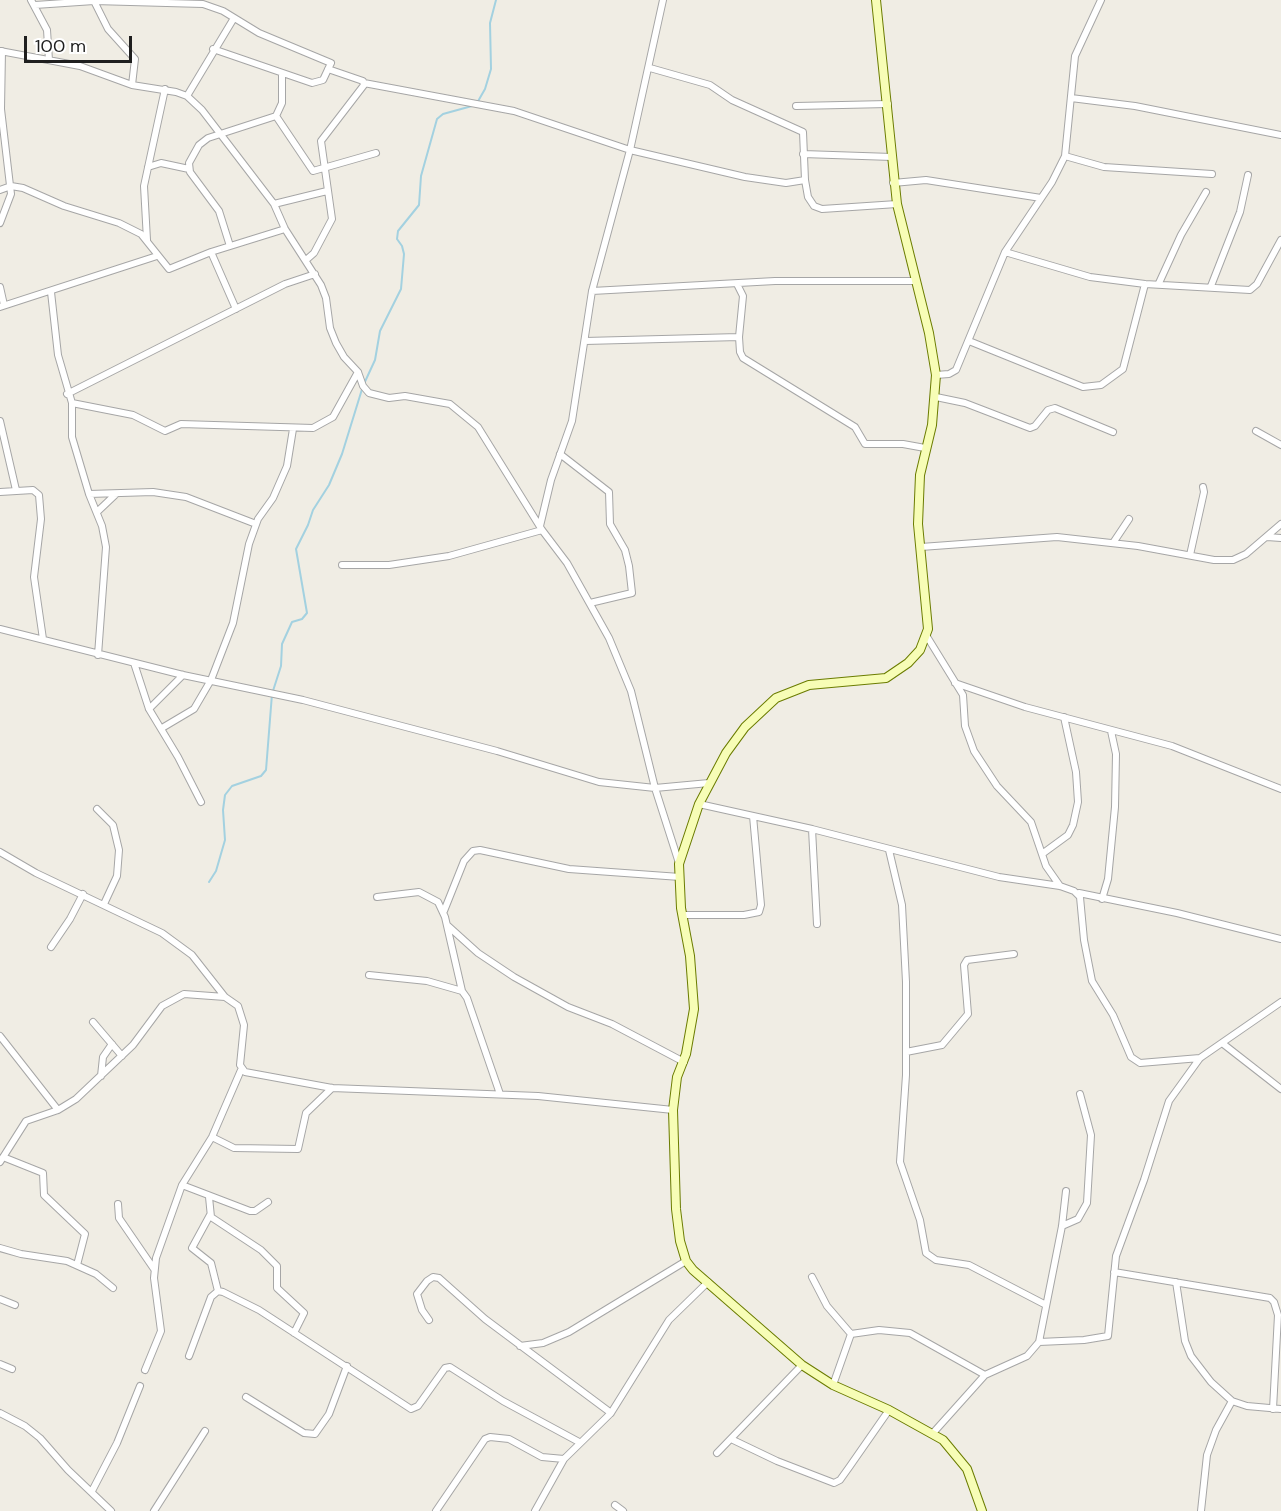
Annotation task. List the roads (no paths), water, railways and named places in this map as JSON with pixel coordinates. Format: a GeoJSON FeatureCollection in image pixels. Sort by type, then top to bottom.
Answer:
{"type":"FeatureCollection","features":[{"type":"Feature","properties":{"kind":"street"},"geometry":{"type":"LineString","coordinates":[[541,528],[560,454],[572,421],[592,291],[630,150],[650,68],[663,0]]}},
{"type":"Feature","properties":{"kind":"street"},"geometry":{"type":"LineString","coordinates":[[876,0],[888,104],[893,183],[936,375],[936,397],[920,475],[918,524],[926,634],[920,650],[908,663],[886,678],[809,684],[776,698],[745,727],[708,783],[680,864],[682,915],[690,956],[694,1010],[684,1062],[677,1077],[673,1110],[676,1209],[680,1241],[686,1261],[802,1365],[833,1386],[889,1410],[933,1433],[963,1461],[982,1511]]}},
{"type":"Feature","properties":{"kind":"street"},"geometry":{"type":"LineString","coordinates":[[936,375],[949,374],[956,370],[1005,252],[1041,198],[1065,156],[1075,56],[1101,0]]}},
{"type":"Feature","properties":{"kind":"street"},"geometry":{"type":"LineString","coordinates":[[94,1],[108,29],[134,56],[136,63],[132,85]]}},
{"type":"Feature","properties":{"kind":"street"},"geometry":{"type":"LineString","coordinates":[[49,60],[47,30],[33,2],[203,4],[286,46],[331,63],[323,80],[317,83],[213,49]]}},
{"type":"Feature","properties":{"kind":"street"},"geometry":{"type":"LineString","coordinates":[[187,96],[213,49],[234,18]]}},
{"type":"Feature","properties":{"kind":"street"},"geometry":{"type":"LineString","coordinates":[[0,224],[11,194],[1,109],[1,51],[103,73],[132,85],[165,89],[187,96],[202,110],[274,204],[285,229],[315,274],[326,298],[330,328],[336,343],[358,372],[363,386],[369,393],[389,398],[405,396],[435,399],[461,411],[484,436],[541,528],[567,563],[609,638],[631,691],[655,788],[680,864]]}},
{"type":"Feature","properties":{"kind":"street"},"geometry":{"type":"LineString","coordinates":[[650,68],[710,85],[732,100],[803,132],[805,180],[811,202],[822,208],[897,204]]}},
{"type":"Feature","properties":{"kind":"street"},"geometry":{"type":"LineString","coordinates":[[328,69],[364,83],[514,111],[630,150],[745,177],[786,183],[805,180]]}},
{"type":"Feature","properties":{"kind":"street"},"geometry":{"type":"LineString","coordinates":[[189,169],[192,154],[199,145],[220,133],[276,116],[282,103],[282,73]]}},
{"type":"Feature","properties":{"kind":"street"},"geometry":{"type":"LineString","coordinates":[[306,260],[314,253],[332,219],[321,141],[342,117],[364,83]]}},
{"type":"Feature","properties":{"kind":"street"},"geometry":{"type":"LineString","coordinates":[[147,240],[144,186],[165,89]]}},
{"type":"Feature","properties":{"kind":"street"},"geometry":{"type":"LineString","coordinates":[[1071,98],[1135,106],[1281,135]]}},
{"type":"Feature","properties":{"kind":"street"},"geometry":{"type":"LineString","coordinates":[[796,106],[888,104]]}},
{"type":"Feature","properties":{"kind":"street"},"geometry":{"type":"LineString","coordinates":[[276,116],[310,169],[324,169],[376,153]]}},
{"type":"Feature","properties":{"kind":"street"},"geometry":{"type":"LineString","coordinates":[[803,154],[892,157]]}},
{"type":"Feature","properties":{"kind":"street"},"geometry":{"type":"LineString","coordinates":[[1065,156],[1104,167],[1212,174]]}},
{"type":"Feature","properties":{"kind":"street"},"geometry":{"type":"LineString","coordinates":[[148,167],[161,162],[189,169],[214,201],[230,246]]}},
{"type":"Feature","properties":{"kind":"street"},"geometry":{"type":"LineString","coordinates":[[1211,286],[1240,212],[1248,175]]}},
{"type":"Feature","properties":{"kind":"street"},"geometry":{"type":"LineString","coordinates":[[893,183],[926,180],[1041,198]]}},
{"type":"Feature","properties":{"kind":"street"},"geometry":{"type":"LineString","coordinates":[[0,190],[11,186],[32,191],[63,206],[100,215],[134,230],[147,240],[169,269],[211,252],[285,229]]}},
{"type":"Feature","properties":{"kind":"street"},"geometry":{"type":"LineString","coordinates":[[274,204],[327,191]]}},
{"type":"Feature","properties":{"kind":"street"},"geometry":{"type":"LineString","coordinates":[[1159,283],[1181,235],[1206,192]]}},
{"type":"Feature","properties":{"kind":"street"},"geometry":{"type":"LineString","coordinates":[[1005,252],[1090,277],[1145,284],[1250,290],[1257,284],[1281,240]]}},
{"type":"Feature","properties":{"kind":"street"},"geometry":{"type":"LineString","coordinates":[[211,252],[236,309]]}},
{"type":"Feature","properties":{"kind":"street"},"geometry":{"type":"LineString","coordinates":[[0,287],[2,306],[157,256]]}},
{"type":"Feature","properties":{"kind":"street"},"geometry":{"type":"LineString","coordinates":[[68,394],[285,285],[315,274]]}},
{"type":"Feature","properties":{"kind":"street"},"geometry":{"type":"LineString","coordinates":[[592,291],[775,281],[915,281]]}},
{"type":"Feature","properties":{"kind":"street"},"geometry":{"type":"LineString","coordinates":[[737,284],[743,296],[739,337],[740,352],[743,358],[855,427],[865,444],[903,444],[926,448]]}},
{"type":"Feature","properties":{"kind":"street"},"geometry":{"type":"LineString","coordinates":[[969,341],[1083,387],[1101,385],[1123,369],[1145,284]]}},
{"type":"Feature","properties":{"kind":"street"},"geometry":{"type":"LineString","coordinates":[[51,292],[58,355],[72,404],[72,437],[89,494],[102,526],[106,557],[98,655]]}},
{"type":"Feature","properties":{"kind":"street"},"geometry":{"type":"LineString","coordinates":[[585,341],[739,337]]}},
{"type":"Feature","properties":{"kind":"street"},"geometry":{"type":"LineString","coordinates":[[72,404],[133,415],[165,430],[181,424],[313,428],[333,417],[358,372]]}},
{"type":"Feature","properties":{"kind":"street"},"geometry":{"type":"LineString","coordinates":[[936,397],[965,403],[1030,428],[1035,426],[1048,410],[1055,408],[1113,432]]}},
{"type":"Feature","properties":{"kind":"street"},"geometry":{"type":"LineString","coordinates":[[0,421],[16,490]]}},
{"type":"Feature","properties":{"kind":"street"},"geometry":{"type":"LineString","coordinates":[[162,728],[194,709],[211,680],[233,623],[249,544],[256,524],[273,498],[287,466],[293,429]]}},
{"type":"Feature","properties":{"kind":"street"},"geometry":{"type":"LineString","coordinates":[[1256,431],[1281,445]]}},
{"type":"Feature","properties":{"kind":"street"},"geometry":{"type":"LineString","coordinates":[[560,454],[609,492],[610,524],[625,550],[629,566],[633,593],[590,603]]}},
{"type":"Feature","properties":{"kind":"street"},"geometry":{"type":"LineString","coordinates":[[1190,555],[1204,492],[1203,487]]}},
{"type":"Feature","properties":{"kind":"street"},"geometry":{"type":"LineString","coordinates":[[0,492],[36,491],[41,503],[34,577],[43,639]]}},
{"type":"Feature","properties":{"kind":"street"},"geometry":{"type":"LineString","coordinates":[[89,494],[153,492],[186,497],[256,524]]}},
{"type":"Feature","properties":{"kind":"street"},"geometry":{"type":"LineString","coordinates":[[97,512],[117,494]]}},
{"type":"Feature","properties":{"kind":"street"},"geometry":{"type":"LineString","coordinates":[[1113,543],[1129,519]]}},
{"type":"Feature","properties":{"kind":"street"},"geometry":{"type":"LineString","coordinates":[[921,547],[1057,537],[1113,543],[1214,560],[1233,560],[1246,554],[1281,524]]}},
{"type":"Feature","properties":{"kind":"street"},"geometry":{"type":"LineString","coordinates":[[342,565],[389,565],[449,556],[541,528]]}},
{"type":"Feature","properties":{"kind":"street"},"geometry":{"type":"LineString","coordinates":[[1266,537],[1281,538]]}},
{"type":"Feature","properties":{"kind":"street"},"geometry":{"type":"LineString","coordinates":[[0,629],[183,675],[303,700],[486,748],[599,782],[655,788],[708,783]]}},
{"type":"Feature","properties":{"kind":"street"},"geometry":{"type":"LineString","coordinates":[[926,634],[965,703],[965,726],[974,752],[997,786],[1031,822],[1042,854],[1060,886]]}},
{"type":"Feature","properties":{"kind":"street"},"geometry":{"type":"LineString","coordinates":[[134,663],[149,709],[162,728],[201,802]]}},
{"type":"Feature","properties":{"kind":"street"},"geometry":{"type":"LineString","coordinates":[[149,709],[183,675]]}},
{"type":"Feature","properties":{"kind":"street"},"geometry":{"type":"LineString","coordinates":[[955,683],[1111,731],[1172,746],[1281,789]]}},
{"type":"Feature","properties":{"kind":"street"},"geometry":{"type":"LineString","coordinates":[[1042,854],[1068,835],[1073,825],[1078,802],[1076,772],[1064,717]]}},
{"type":"Feature","properties":{"kind":"street"},"geometry":{"type":"LineString","coordinates":[[1102,900],[1108,879],[1115,807],[1116,754],[1111,731]]}},
{"type":"Feature","properties":{"kind":"street"},"geometry":{"type":"LineString","coordinates":[[699,804],[999,877],[1060,886],[1102,900],[1177,913],[1281,939]]}},
{"type":"Feature","properties":{"kind":"street"},"geometry":{"type":"LineString","coordinates":[[97,809],[113,825],[119,850],[117,876],[104,904]]}},
{"type":"Feature","properties":{"kind":"street"},"geometry":{"type":"LineString","coordinates":[[682,915],[759,912],[753,816]]}},
{"type":"Feature","properties":{"kind":"street"},"geometry":{"type":"LineString","coordinates":[[812,830],[817,924]]}},
{"type":"Feature","properties":{"kind":"street"},"geometry":{"type":"LineString","coordinates":[[444,911],[464,861],[473,851],[480,850],[569,869],[680,877]]}},
{"type":"Feature","properties":{"kind":"street"},"geometry":{"type":"LineString","coordinates":[[889,850],[902,905],[906,1052],[900,1162],[920,1220],[926,1253],[936,1260],[969,1265],[1046,1305]]}},
{"type":"Feature","properties":{"kind":"street"},"geometry":{"type":"LineString","coordinates":[[0,852],[179,944],[201,964],[225,997],[238,1006],[241,1013],[244,1025],[241,1070],[212,1137],[182,1185],[153,1269]]}},
{"type":"Feature","properties":{"kind":"street"},"geometry":{"type":"LineString","coordinates":[[378,897],[419,892],[438,902],[444,911],[462,991],[467,998],[500,1094]]}},
{"type":"Feature","properties":{"kind":"street"},"geometry":{"type":"LineString","coordinates":[[1078,893],[1092,981],[1113,1015],[1131,1057],[1140,1063],[1200,1058]]}},
{"type":"Feature","properties":{"kind":"street"},"geometry":{"type":"LineString","coordinates":[[51,947],[83,894]]}},
{"type":"Feature","properties":{"kind":"street"},"geometry":{"type":"LineString","coordinates":[[447,926],[478,952],[514,977],[568,1007],[612,1024],[684,1062]]}},
{"type":"Feature","properties":{"kind":"street"},"geometry":{"type":"LineString","coordinates":[[906,1052],[942,1045],[968,1014],[964,965],[967,960],[1014,954]]}},
{"type":"Feature","properties":{"kind":"street"},"geometry":{"type":"LineString","coordinates":[[369,975],[427,981],[462,991]]}},
{"type":"Feature","properties":{"kind":"street"},"geometry":{"type":"LineString","coordinates":[[76,1265],[85,1234],[44,1195],[43,1173],[2,1159],[26,1121],[58,1110],[76,1100],[122,1056],[154,1014],[176,996],[197,994],[225,997]]}},
{"type":"Feature","properties":{"kind":"street"},"geometry":{"type":"LineString","coordinates":[[1040,1342],[1108,1336],[1114,1272],[1121,1237],[1144,1180],[1169,1101],[1200,1058],[1281,1002]]}},
{"type":"Feature","properties":{"kind":"street"},"geometry":{"type":"LineString","coordinates":[[93,1022],[122,1056]]}},
{"type":"Feature","properties":{"kind":"street"},"geometry":{"type":"LineString","coordinates":[[0,1036],[58,1110]]}},
{"type":"Feature","properties":{"kind":"street"},"geometry":{"type":"LineString","coordinates":[[1222,1043],[1281,1089]]}},
{"type":"Feature","properties":{"kind":"street"},"geometry":{"type":"LineString","coordinates":[[100,1076],[103,1057],[112,1044]]}},
{"type":"Feature","properties":{"kind":"street"},"geometry":{"type":"LineString","coordinates":[[241,1070],[332,1088],[500,1094],[673,1110]]}},
{"type":"Feature","properties":{"kind":"street"},"geometry":{"type":"LineString","coordinates":[[212,1137],[234,1148],[298,1149],[306,1113],[332,1088]]}},
{"type":"Feature","properties":{"kind":"street"},"geometry":{"type":"LineString","coordinates":[[1062,1226],[1078,1219],[1087,1203],[1091,1134],[1080,1094]]}},
{"type":"Feature","properties":{"kind":"street"},"geometry":{"type":"LineString","coordinates":[[182,1185],[250,1211],[268,1202]]}},
{"type":"Feature","properties":{"kind":"street"},"geometry":{"type":"LineString","coordinates":[[933,1433],[985,1376],[1028,1356],[1040,1342],[1062,1226],[1066,1191]]}},
{"type":"Feature","properties":{"kind":"street"},"geometry":{"type":"LineString","coordinates":[[209,1197],[210,1215],[192,1248],[211,1263],[218,1292]]}},
{"type":"Feature","properties":{"kind":"street"},"geometry":{"type":"LineString","coordinates":[[118,1204],[119,1218],[153,1269],[161,1331],[145,1370]]}},
{"type":"Feature","properties":{"kind":"street"},"geometry":{"type":"LineString","coordinates":[[210,1215],[261,1250],[278,1266],[277,1287],[304,1313],[294,1333]]}},
{"type":"Feature","properties":{"kind":"street"},"geometry":{"type":"LineString","coordinates":[[0,1248],[21,1254],[59,1259],[76,1265],[96,1274],[113,1288]]}},
{"type":"Feature","properties":{"kind":"street"},"geometry":{"type":"LineString","coordinates":[[520,1346],[543,1342],[569,1332],[686,1261]]}},
{"type":"Feature","properties":{"kind":"street"},"geometry":{"type":"LineString","coordinates":[[1114,1272],[1176,1282],[1270,1298],[1279,1306],[1277,1409],[1247,1406],[1232,1401],[1211,1382],[1191,1356],[1185,1341],[1176,1282]]}},
{"type":"Feature","properties":{"kind":"street"},"geometry":{"type":"LineString","coordinates":[[429,1320],[422,1310],[417,1294],[433,1277],[439,1278],[485,1319],[611,1413]]}},
{"type":"Feature","properties":{"kind":"street"},"geometry":{"type":"LineString","coordinates":[[812,1277],[827,1306],[851,1334]]}},
{"type":"Feature","properties":{"kind":"street"},"geometry":{"type":"LineString","coordinates":[[535,1511],[564,1459],[611,1413],[669,1320],[708,1282]]}},
{"type":"Feature","properties":{"kind":"street"},"geometry":{"type":"LineString","coordinates":[[218,1292],[259,1310],[411,1409],[418,1406],[445,1368],[450,1367],[502,1401],[579,1442]]}},
{"type":"Feature","properties":{"kind":"street"},"geometry":{"type":"LineString","coordinates":[[189,1356],[211,1297],[218,1292]]}},
{"type":"Feature","properties":{"kind":"street"},"geometry":{"type":"LineString","coordinates":[[0,1299],[15,1305]]}},
{"type":"Feature","properties":{"kind":"street"},"geometry":{"type":"LineString","coordinates":[[851,1334],[879,1330],[910,1333],[985,1376]]}},
{"type":"Feature","properties":{"kind":"street"},"geometry":{"type":"LineString","coordinates":[[833,1386],[851,1334]]}},
{"type":"Feature","properties":{"kind":"street"},"geometry":{"type":"LineString","coordinates":[[0,1364],[12,1369]]}},
{"type":"Feature","properties":{"kind":"street"},"geometry":{"type":"LineString","coordinates":[[717,1453],[802,1365]]}},
{"type":"Feature","properties":{"kind":"street"},"geometry":{"type":"LineString","coordinates":[[246,1397],[304,1433],[315,1434],[321,1430],[329,1414],[347,1366]]}},
{"type":"Feature","properties":{"kind":"street"},"geometry":{"type":"LineString","coordinates":[[92,1491],[117,1443],[140,1386]]}},
{"type":"Feature","properties":{"kind":"street"},"geometry":{"type":"LineString","coordinates":[[1201,1511],[1207,1455],[1216,1430],[1232,1401]]}},
{"type":"Feature","properties":{"kind":"street"},"geometry":{"type":"LineString","coordinates":[[731,1439],[777,1461],[834,1483],[840,1480],[889,1410]]}},
{"type":"Feature","properties":{"kind":"street"},"geometry":{"type":"LineString","coordinates":[[0,1413],[25,1426],[40,1438],[68,1470],[111,1511]]}},
{"type":"Feature","properties":{"kind":"street"},"geometry":{"type":"LineString","coordinates":[[154,1511],[205,1431]]}},
{"type":"Feature","properties":{"kind":"street"},"geometry":{"type":"LineString","coordinates":[[436,1511],[485,1439],[490,1437],[509,1439],[542,1457],[564,1459]]}},
{"type":"Feature","properties":{"kind":"street"},"geometry":{"type":"LineString","coordinates":[[615,1505],[623,1511]]}},
{"type":"Feature","properties":{"kind":"waterway"},"geometry":{"type":"LineString","coordinates":[[477,103],[485,89],[491,69],[490,23],[496,0]]}},
{"type":"Feature","properties":{"kind":"waterway"},"geometry":{"type":"LineString","coordinates":[[209,882],[216,871],[225,840],[223,810],[225,795],[232,786],[261,776],[266,770],[272,694],[281,666],[282,644],[292,622],[302,619],[307,613],[296,549],[313,510],[329,485],[342,454],[363,386],[375,360],[380,331],[401,289],[404,254],[397,239],[398,231],[419,205],[421,176],[437,119],[443,114],[472,106]]}}]}
